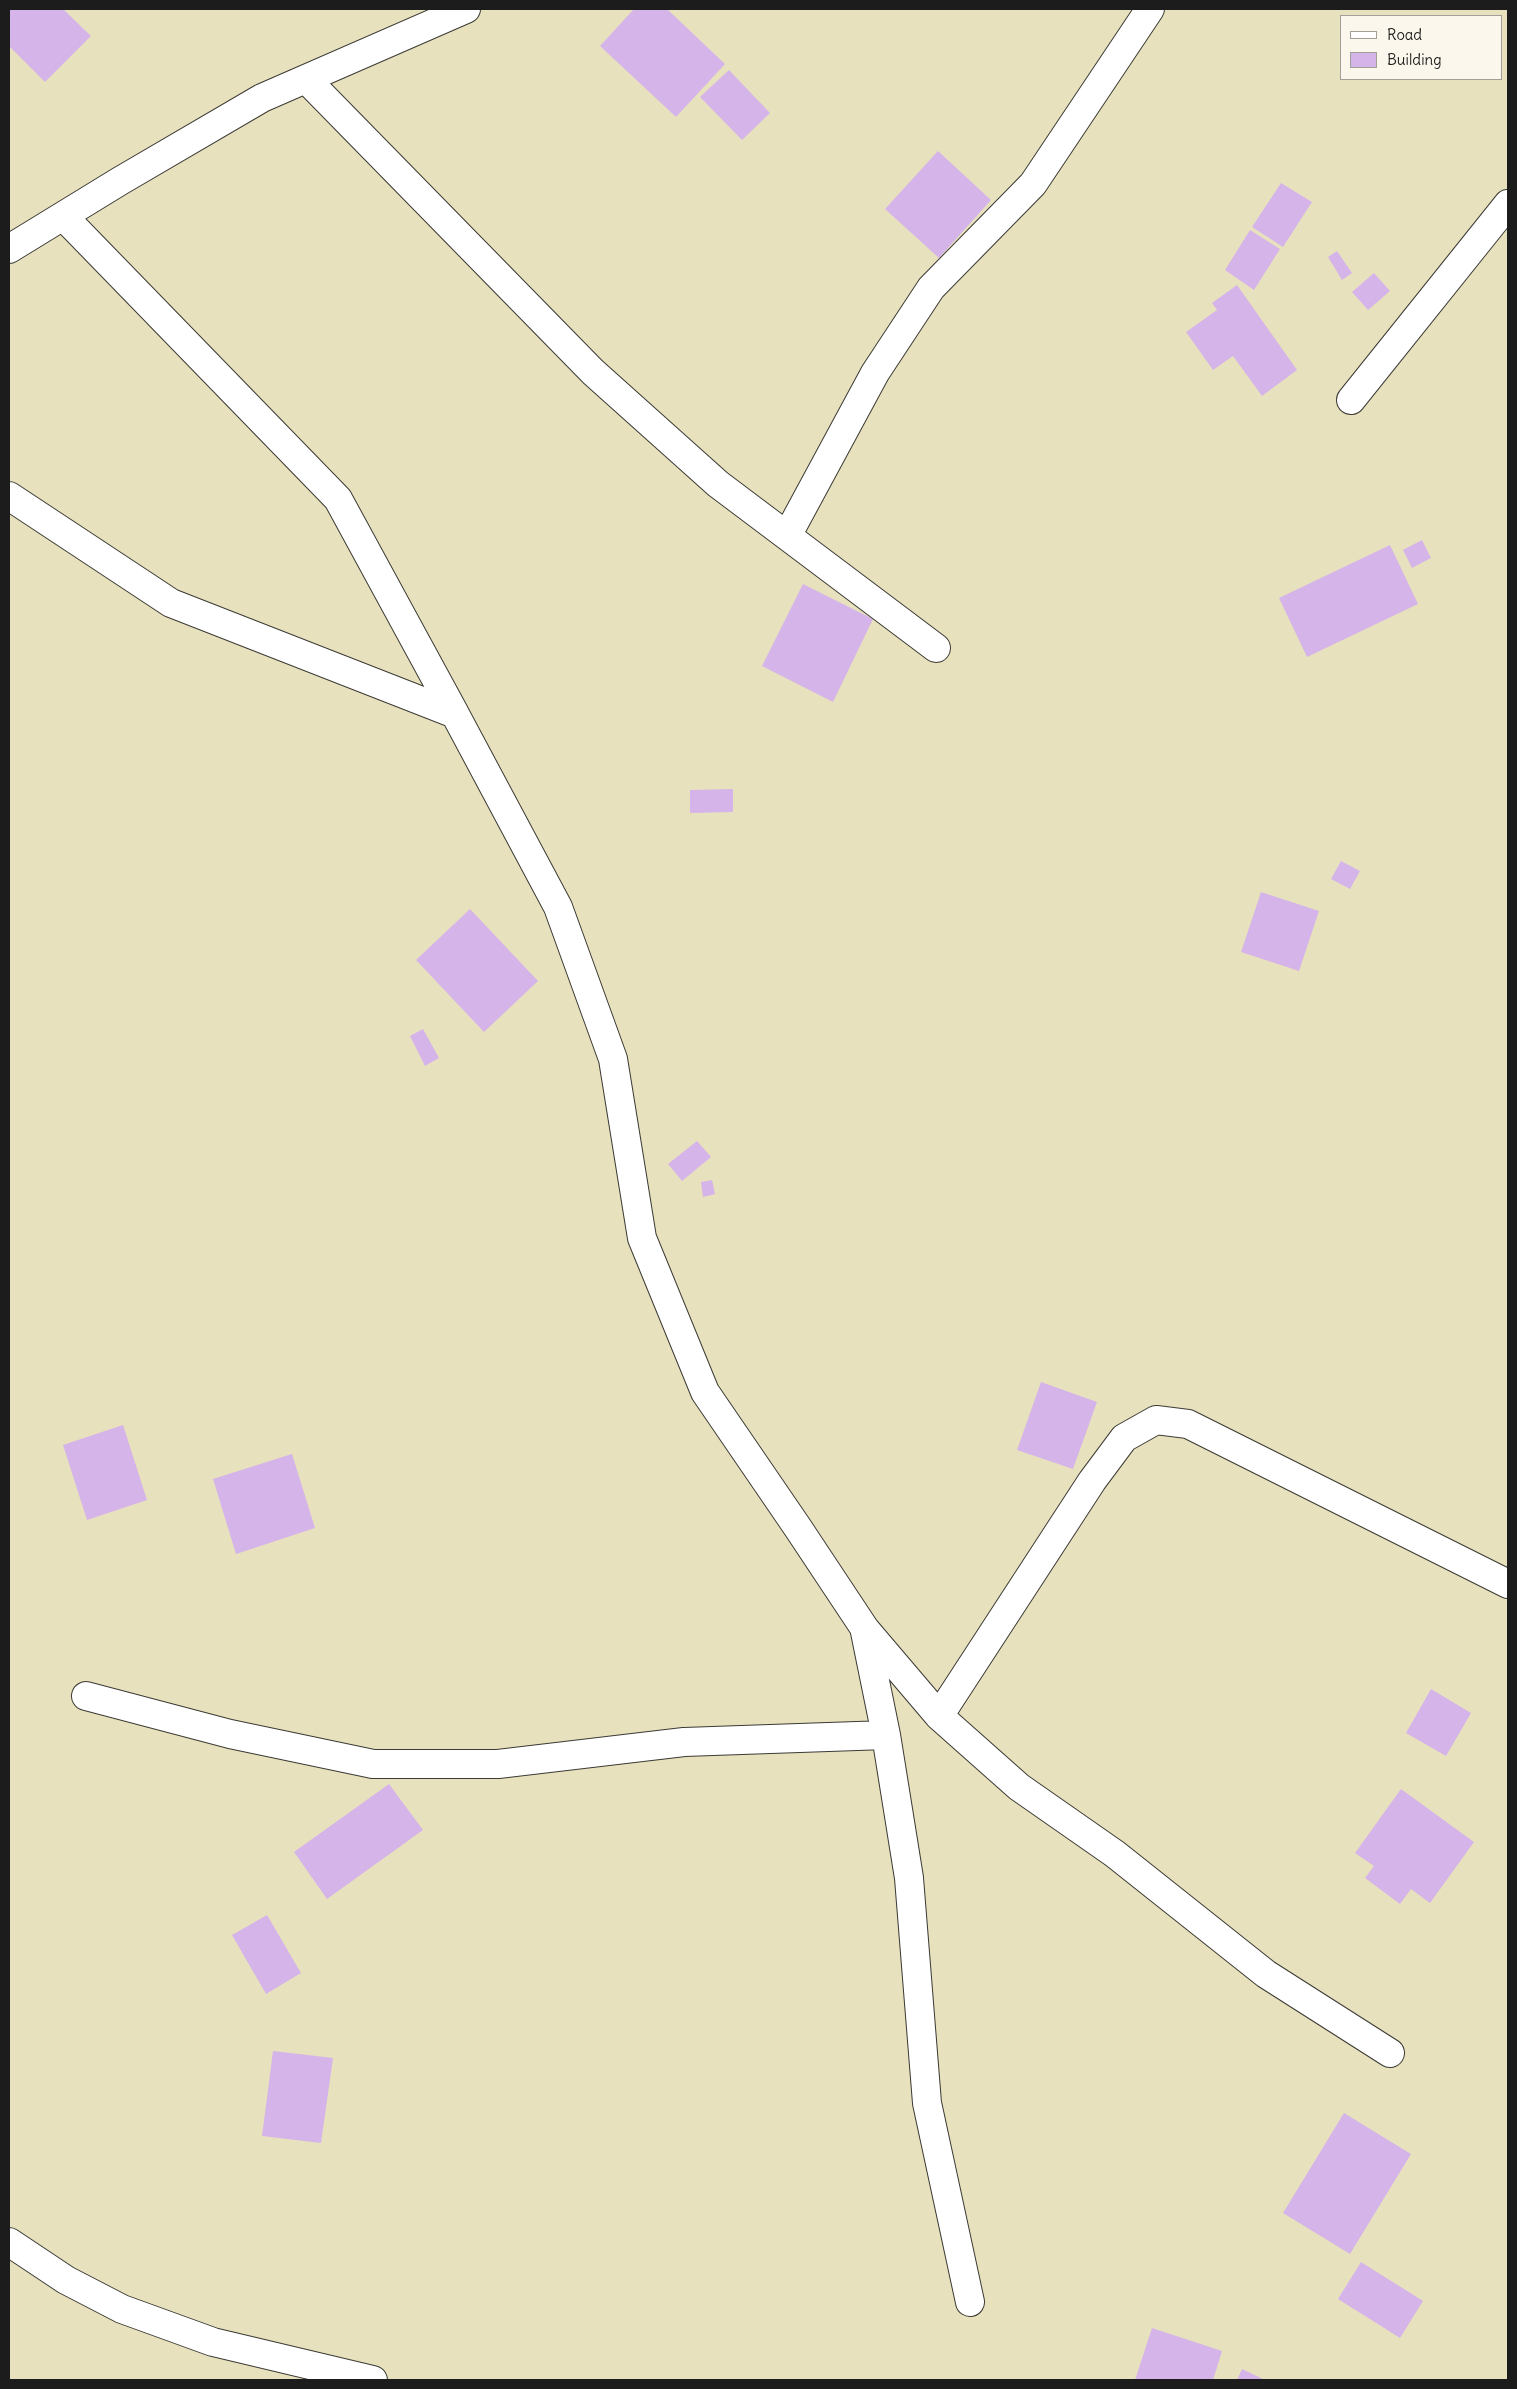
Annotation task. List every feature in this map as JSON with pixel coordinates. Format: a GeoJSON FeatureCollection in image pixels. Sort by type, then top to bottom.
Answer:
{"type":"FeatureCollection","features":[{"type":"Feature","properties":{"kind":"street"},"geometry":{"type":"LineString","coordinates":[[9,249],[262,98],[466,9]]}},
{"type":"Feature","properties":{"kind":"street"},"geometry":{"type":"LineString","coordinates":[[787,536],[875,373],[931,288],[1033,184],[1150,9]]}},
{"type":"Feature","properties":{"kind":"street"},"geometry":{"type":"LineString","coordinates":[[306,79],[593,372],[718,484],[936,648]]}},
{"type":"Feature","properties":{"kind":"street"},"geometry":{"type":"LineString","coordinates":[[1351,400],[1508,204]]}},
{"type":"Feature","properties":{"kind":"street"},"geometry":{"type":"LineString","coordinates":[[63,216],[338,499],[558,907],[613,1059],[642,1238],[705,1392],[865,1629],[940,1716],[1019,1787],[1115,1854],[1266,1974],[1390,2053]]}},
{"type":"Feature","properties":{"kind":"street"},"geometry":{"type":"LineString","coordinates":[[9,496],[171,603],[455,714]]}},
{"type":"Feature","properties":{"kind":"street"},"geometry":{"type":"LineString","coordinates":[[940,1716],[1092,1481],[1124,1438],[1156,1420],[1188,1424],[1508,1584]]}},
{"type":"Feature","properties":{"kind":"street"},"geometry":{"type":"LineString","coordinates":[[865,1629],[886,1735],[909,1878],[927,2103],[970,2302]]}},
{"type":"Feature","properties":{"kind":"street"},"geometry":{"type":"LineString","coordinates":[[86,1696],[230,1734],[373,1764],[498,1764],[684,1742],[886,1735]]}},
{"type":"Feature","properties":{"kind":"street"},"geometry":{"type":"LineString","coordinates":[[9,2242],[66,2280],[122,2309],[213,2342],[373,2380]]}},
{"type":"Feature","properties":{"kind":"building"},"geometry":{"type":"Polygon","coordinates":[[[9,9],[63,9],[91,36],[45,82],[9,46],[9,9]]]}},
{"type":"Feature","properties":{"kind":"building"},"geometry":{"type":"Polygon","coordinates":[[[634,9],[667,9],[725,64],[676,117],[600,46],[634,9]]]}},
{"type":"Feature","properties":{"kind":"building"},"geometry":{"type":"Polygon","coordinates":[[[729,70],[770,113],[742,140],[700,97],[729,70]]]}},
{"type":"Feature","properties":{"kind":"building"},"geometry":{"type":"Polygon","coordinates":[[[938,151],[991,200],[939,258],[885,209],[938,151]]]}},
{"type":"Feature","properties":{"kind":"building"},"geometry":{"type":"Polygon","coordinates":[[[1281,183],[1312,202],[1283,247],[1252,227],[1281,183]]]}},
{"type":"Feature","properties":{"kind":"building"},"geometry":{"type":"Polygon","coordinates":[[[1250,230],[1280,249],[1254,290],[1225,270],[1250,230]]]}},
{"type":"Feature","properties":{"kind":"building"},"geometry":{"type":"Polygon","coordinates":[[[1337,251],[1352,273],[1342,280],[1328,257],[1337,251]]]}},
{"type":"Feature","properties":{"kind":"building"},"geometry":{"type":"Polygon","coordinates":[[[1374,273],[1390,291],[1368,310],[1352,292],[1374,273]]]}},
{"type":"Feature","properties":{"kind":"building"},"geometry":{"type":"Polygon","coordinates":[[[1237,285],[1297,370],[1262,396],[1233,356],[1213,370],[1186,332],[1217,310],[1212,303],[1237,285]]]}},
{"type":"Feature","properties":{"kind":"building"},"geometry":{"type":"Polygon","coordinates":[[[1422,540],[1431,558],[1412,568],[1403,550],[1422,540]]]}},
{"type":"Feature","properties":{"kind":"building"},"geometry":{"type":"Polygon","coordinates":[[[1390,545],[1418,604],[1307,657],[1279,598],[1390,545]]]}},
{"type":"Feature","properties":{"kind":"building"},"geometry":{"type":"Polygon","coordinates":[[[803,584],[873,619],[833,702],[762,666],[803,584]]]}},
{"type":"Feature","properties":{"kind":"building"},"geometry":{"type":"Polygon","coordinates":[[[733,789],[733,812],[690,813],[690,790],[733,789]]]}},
{"type":"Feature","properties":{"kind":"building"},"geometry":{"type":"Polygon","coordinates":[[[1341,861],[1360,871],[1350,889],[1331,879],[1341,861]]]}},
{"type":"Feature","properties":{"kind":"building"},"geometry":{"type":"Polygon","coordinates":[[[1261,892],[1319,911],[1299,971],[1241,952],[1261,892]]]}},
{"type":"Feature","properties":{"kind":"building"},"geometry":{"type":"Polygon","coordinates":[[[470,909],[538,981],[484,1032],[416,960],[470,909]]]}},
{"type":"Feature","properties":{"kind":"building"},"geometry":{"type":"Polygon","coordinates":[[[423,1029],[439,1058],[425,1066],[410,1036],[423,1029]]]}},
{"type":"Feature","properties":{"kind":"building"},"geometry":{"type":"Polygon","coordinates":[[[697,1141],[711,1157],[682,1181],[668,1164],[697,1141]]]}},
{"type":"Feature","properties":{"kind":"building"},"geometry":{"type":"Polygon","coordinates":[[[712,1180],[715,1194],[703,1197],[701,1182],[712,1180]]]}},
{"type":"Feature","properties":{"kind":"building"},"geometry":{"type":"Polygon","coordinates":[[[1041,1382],[1097,1402],[1073,1469],[1017,1450],[1041,1382]]]}},
{"type":"Feature","properties":{"kind":"building"},"geometry":{"type":"Polygon","coordinates":[[[123,1425],[147,1500],[87,1520],[63,1445],[123,1425]]]}},
{"type":"Feature","properties":{"kind":"building"},"geometry":{"type":"Polygon","coordinates":[[[292,1454],[315,1528],[236,1554],[213,1479],[292,1454]]]}},
{"type":"Feature","properties":{"kind":"building"},"geometry":{"type":"Polygon","coordinates":[[[1431,1689],[1471,1713],[1446,1756],[1406,1733],[1431,1689]]]}},
{"type":"Feature","properties":{"kind":"building"},"geometry":{"type":"Polygon","coordinates":[[[389,1784],[423,1830],[327,1899],[294,1852],[389,1784]]]}},
{"type":"Feature","properties":{"kind":"building"},"geometry":{"type":"Polygon","coordinates":[[[1401,1789],[1474,1842],[1430,1903],[1411,1889],[1400,1904],[1365,1878],[1374,1866],[1355,1853],[1401,1789]]]}},
{"type":"Feature","properties":{"kind":"building"},"geometry":{"type":"Polygon","coordinates":[[[267,1915],[301,1973],[266,1994],[232,1935],[267,1915]]]}},
{"type":"Feature","properties":{"kind":"building"},"geometry":{"type":"Polygon","coordinates":[[[273,2051],[333,2058],[321,2143],[262,2136],[273,2051]]]}},
{"type":"Feature","properties":{"kind":"building"},"geometry":{"type":"Polygon","coordinates":[[[1344,2113],[1411,2154],[1350,2254],[1283,2213],[1344,2113]]]}},
{"type":"Feature","properties":{"kind":"building"},"geometry":{"type":"Polygon","coordinates":[[[1361,2262],[1423,2301],[1400,2338],[1338,2299],[1361,2262]]]}},
{"type":"Feature","properties":{"kind":"building"},"geometry":{"type":"Polygon","coordinates":[[[1152,2328],[1222,2351],[1213,2380],[1135,2380],[1152,2328]]]}},
{"type":"Feature","properties":{"kind":"building"},"geometry":{"type":"Polygon","coordinates":[[[1242,2369],[1265,2380],[1237,2380],[1242,2369]]]}}]}
